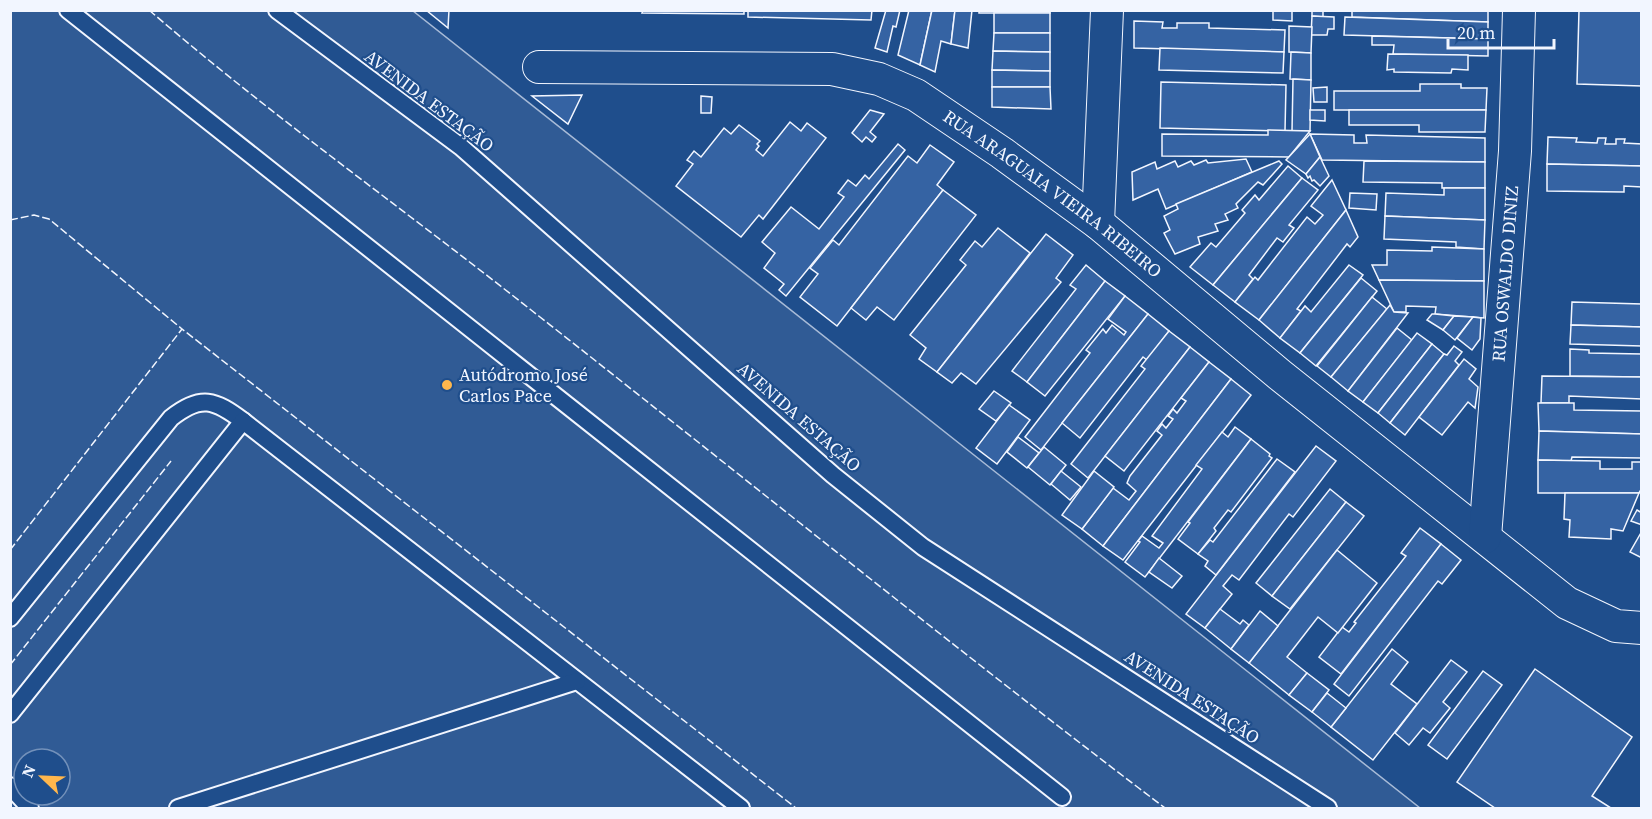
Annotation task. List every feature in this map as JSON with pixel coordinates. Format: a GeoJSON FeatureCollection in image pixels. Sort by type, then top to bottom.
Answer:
{"type":"FeatureCollection","features":[{"type":"Feature","properties":{"kind":"street"},"geometry":{"type":"LineString","coordinates":[[1098,223],[1107,10]]}},
{"type":"Feature","properties":{"kind":"street","name":"RUA OSWALDO DINIZ"},"geometry":{"type":"LineString","coordinates":[[1485,537],[1515,151],[1519,10]]}},
{"type":"Feature","properties":{"kind":"street","name":"RUA ARAGUAIA VIEIRA RIBEIRO"},"geometry":{"type":"LineString","coordinates":[[539,67],[832,69],[879,79],[916,95],[1002,153],[1098,223],[1280,375],[1567,603],[1616,626],[1641,628]]}},
{"type":"Feature","properties":{"kind":"lane"},"geometry":{"type":"LineString","coordinates":[[68,10],[1062,797]]}},
{"type":"Feature","properties":{"kind":"lane","name":"AVENIDA ESTAÇÃO"},"geometry":{"type":"LineString","coordinates":[[277,10],[461,147],[833,475],[923,547],[1328,808]]}},
{"type":"Feature","properties":{"kind":"lane"},"geometry":{"type":"LineString","coordinates":[[10,618],[171,418],[191,404],[211,402],[225,407],[741,808]]}},
{"type":"Feature","properties":{"kind":"lane"},"geometry":{"type":"LineString","coordinates":[[10,714],[243,421]]}},
{"type":"Feature","properties":{"kind":"lane"},"geometry":{"type":"LineString","coordinates":[[178,808],[577,681]]}},
{"type":"Feature","properties":{"kind":"lane"},"geometry":{"type":"LineString","coordinates":[[10,786],[30,808]]}},
{"type":"Feature","properties":{"kind":"shaded area","name":"Autódromo José Carlos Pace"},"geometry":{"type":"Polygon","coordinates":[[[10,11],[413,11],[1420,808],[11,808],[10,11]]]}},
{"type":"Feature","properties":{"kind":"building"},"geometry":{"type":"Polygon","coordinates":[[[426,10],[449,10],[448,28],[426,10]]]}},
{"type":"Feature","properties":{"kind":"building"},"geometry":{"type":"Polygon","coordinates":[[[643,10],[744,10],[744,14],[642,13],[643,10]]]}},
{"type":"Feature","properties":{"kind":"building"},"geometry":{"type":"Polygon","coordinates":[[[748,10],[872,10],[871,20],[748,17],[748,10]]]}},
{"type":"Feature","properties":{"kind":"building"},"geometry":{"type":"Polygon","coordinates":[[[886,10],[900,10],[896,27],[893,26],[887,52],[875,48],[886,10]]]}},
{"type":"Feature","properties":{"kind":"building"},"geometry":{"type":"Polygon","coordinates":[[[909,10],[932,10],[920,65],[898,55],[909,10]]]}},
{"type":"Feature","properties":{"kind":"building"},"geometry":{"type":"Polygon","coordinates":[[[932,10],[955,10],[951,44],[941,41],[935,72],[920,65],[932,10]]]}},
{"type":"Feature","properties":{"kind":"building"},"geometry":{"type":"Polygon","coordinates":[[[955,10],[972,10],[968,48],[951,44],[955,10]]]}},
{"type":"Feature","properties":{"kind":"building"},"geometry":{"type":"Polygon","coordinates":[[[979,10],[1050,10],[1050,13],[979,13],[979,10]]]}},
{"type":"Feature","properties":{"kind":"building"},"geometry":{"type":"Polygon","coordinates":[[[1273,10],[1292,10],[1292,21],[1273,20],[1273,10]]]}},
{"type":"Feature","properties":{"kind":"building"},"geometry":{"type":"Polygon","coordinates":[[[1312,10],[1323,10],[1323,17],[1312,16],[1312,10]]]}},
{"type":"Feature","properties":{"kind":"building"},"geometry":{"type":"Polygon","coordinates":[[[1352,10],[1488,10],[1488,22],[1352,17],[1352,10]]]}},
{"type":"Feature","properties":{"kind":"building"},"geometry":{"type":"Polygon","coordinates":[[[1579,10],[1642,10],[1642,86],[1577,84],[1579,10]]]}},
{"type":"Feature","properties":{"kind":"building"},"geometry":{"type":"Polygon","coordinates":[[[994,13],[1050,13],[1050,33],[994,33],[994,13]]]}},
{"type":"Feature","properties":{"kind":"building"},"geometry":{"type":"Polygon","coordinates":[[[1312,16],[1334,17],[1334,29],[1328,29],[1327,35],[1311,35],[1312,16]]]}},
{"type":"Feature","properties":{"kind":"building"},"geometry":{"type":"Polygon","coordinates":[[[1345,17],[1488,22],[1488,39],[1344,35],[1345,17]]]}},
{"type":"Feature","properties":{"kind":"building"},"geometry":{"type":"Polygon","coordinates":[[[1134,21],[1163,22],[1162,28],[1177,28],[1177,23],[1209,23],[1209,28],[1285,30],[1284,52],[1134,48],[1134,21]]]}},
{"type":"Feature","properties":{"kind":"building"},"geometry":{"type":"Polygon","coordinates":[[[1289,26],[1312,27],[1311,53],[1289,52],[1289,26]]]}},
{"type":"Feature","properties":{"kind":"building"},"geometry":{"type":"Polygon","coordinates":[[[994,33],[1050,33],[1050,52],[993,51],[994,33]]]}},
{"type":"Feature","properties":{"kind":"building"},"geometry":{"type":"Polygon","coordinates":[[[1372,36],[1488,39],[1488,56],[1393,54],[1394,45],[1372,45],[1372,36]]]}},
{"type":"Feature","properties":{"kind":"building"},"geometry":{"type":"Polygon","coordinates":[[[1160,48],[1284,52],[1283,73],[1159,70],[1160,48]]]}},
{"type":"Feature","properties":{"kind":"building"},"geometry":{"type":"Polygon","coordinates":[[[993,51],[1050,52],[1050,71],[992,70],[993,51]]]}},
{"type":"Feature","properties":{"kind":"building"},"geometry":{"type":"Polygon","coordinates":[[[1291,52],[1311,53],[1311,80],[1290,79],[1291,52]]]}},
{"type":"Feature","properties":{"kind":"building"},"geometry":{"type":"Polygon","coordinates":[[[1388,54],[1468,55],[1468,70],[1452,69],[1451,73],[1394,72],[1394,69],[1387,70],[1388,54]]]}},
{"type":"Feature","properties":{"kind":"building"},"geometry":{"type":"Polygon","coordinates":[[[992,70],[1050,71],[1050,87],[992,87],[992,70]]]}},
{"type":"Feature","properties":{"kind":"building"},"geometry":{"type":"Polygon","coordinates":[[[1293,79],[1311,80],[1310,131],[1292,131],[1293,79]]]}},
{"type":"Feature","properties":{"kind":"building"},"geometry":{"type":"Polygon","coordinates":[[[1161,82],[1286,85],[1285,131],[1160,128],[1161,82]]]}},
{"type":"Feature","properties":{"kind":"building"},"geometry":{"type":"Polygon","coordinates":[[[1420,84],[1461,84],[1461,88],[1487,88],[1486,110],[1334,110],[1334,91],[1420,91],[1420,84]]]}},
{"type":"Feature","properties":{"kind":"building"},"geometry":{"type":"Polygon","coordinates":[[[992,87],[1050,87],[1051,109],[992,107],[992,87]]]}},
{"type":"Feature","properties":{"kind":"building"},"geometry":{"type":"Polygon","coordinates":[[[1327,87],[1327,102],[1314,102],[1313,88],[1327,87]]]}},
{"type":"Feature","properties":{"kind":"building"},"geometry":{"type":"Polygon","coordinates":[[[582,95],[568,124],[532,96],[582,95]]]}},
{"type":"Feature","properties":{"kind":"building"},"geometry":{"type":"Polygon","coordinates":[[[701,96],[712,97],[711,113],[701,113],[701,96]]]}},
{"type":"Feature","properties":{"kind":"building"},"geometry":{"type":"Polygon","coordinates":[[[870,110],[884,114],[870,132],[876,137],[872,142],[866,137],[862,142],[852,133],[870,110]]]}},
{"type":"Feature","properties":{"kind":"building"},"geometry":{"type":"Polygon","coordinates":[[[1310,110],[1325,110],[1325,121],[1310,120],[1310,110]]]}},
{"type":"Feature","properties":{"kind":"building"},"geometry":{"type":"Polygon","coordinates":[[[1349,110],[1486,110],[1485,132],[1419,132],[1419,125],[1349,125],[1349,110]]]}},
{"type":"Feature","properties":{"kind":"building"},"geometry":{"type":"Polygon","coordinates":[[[790,122],[801,131],[807,123],[826,138],[763,219],[759,215],[741,237],[676,186],[693,164],[687,160],[694,151],[701,157],[724,128],[731,134],[739,125],[760,141],[756,150],[763,156],[790,122]]]}},
{"type":"Feature","properties":{"kind":"building"},"geometry":{"type":"Polygon","coordinates":[[[1268,130],[1310,131],[1289,157],[1162,156],[1162,134],[1268,135],[1268,130]]]}},
{"type":"Feature","properties":{"kind":"building"},"geometry":{"type":"Polygon","coordinates":[[[1310,134],[1354,135],[1354,143],[1367,143],[1366,135],[1485,138],[1485,162],[1322,160],[1310,134]]]}},
{"type":"Feature","properties":{"kind":"building"},"geometry":{"type":"Polygon","coordinates":[[[1310,134],[1320,157],[1306,174],[1286,160],[1310,134]]]}},
{"type":"Feature","properties":{"kind":"building"},"geometry":{"type":"Polygon","coordinates":[[[1548,137],[1577,138],[1576,142],[1597,143],[1598,138],[1606,138],[1605,144],[1616,144],[1616,139],[1625,139],[1624,143],[1642,144],[1642,166],[1547,164],[1548,137]]]}},
{"type":"Feature","properties":{"kind":"building"},"geometry":{"type":"Polygon","coordinates":[[[898,144],[905,150],[786,296],[779,290],[784,284],[764,268],[775,253],[762,242],[791,207],[819,229],[844,197],[838,193],[848,180],[856,186],[865,175],[869,179],[898,144]]]}},
{"type":"Feature","properties":{"kind":"building"},"geometry":{"type":"Polygon","coordinates":[[[930,145],[954,162],[937,185],[943,190],[837,326],[800,297],[818,274],[810,268],[833,240],[839,245],[908,156],[917,163],[930,145]]]}},
{"type":"Feature","properties":{"kind":"building"},"geometry":{"type":"Polygon","coordinates":[[[1320,157],[1329,176],[1320,186],[1306,174],[1320,157]]]}},
{"type":"Feature","properties":{"kind":"building"},"geometry":{"type":"Polygon","coordinates":[[[1246,159],[1252,172],[1166,209],[1158,189],[1133,200],[1132,172],[1155,162],[1157,169],[1175,161],[1178,167],[1191,161],[1194,165],[1206,160],[1208,163],[1246,159]]]}},
{"type":"Feature","properties":{"kind":"building"},"geometry":{"type":"Polygon","coordinates":[[[1279,161],[1282,164],[1263,185],[1258,182],[1236,204],[1238,208],[1225,214],[1228,220],[1215,224],[1218,231],[1198,237],[1200,244],[1175,254],[1164,233],[1170,230],[1164,216],[1178,209],[1176,204],[1279,161]]]}},
{"type":"Feature","properties":{"kind":"building"},"geometry":{"type":"Polygon","coordinates":[[[1364,161],[1485,162],[1485,188],[1442,188],[1442,183],[1363,182],[1364,161]]]}},
{"type":"Feature","properties":{"kind":"building"},"geometry":{"type":"Polygon","coordinates":[[[1547,164],[1642,166],[1642,187],[1624,186],[1624,192],[1547,191],[1547,164]]]}},
{"type":"Feature","properties":{"kind":"building"},"geometry":{"type":"Polygon","coordinates":[[[1288,166],[1302,178],[1213,285],[1190,267],[1211,243],[1216,247],[1245,213],[1242,210],[1255,195],[1259,200],[1288,166]]]}},
{"type":"Feature","properties":{"kind":"building"},"geometry":{"type":"Polygon","coordinates":[[[1302,178],[1318,190],[1289,225],[1294,228],[1283,242],[1277,238],[1249,275],[1253,279],[1235,302],[1213,285],[1302,178]]]}},
{"type":"Feature","properties":{"kind":"building"},"geometry":{"type":"Polygon","coordinates":[[[1332,180],[1346,210],[1259,320],[1235,302],[1255,277],[1258,280],[1307,217],[1315,224],[1323,215],[1311,206],[1332,180]]]}},
{"type":"Feature","properties":{"kind":"building"},"geometry":{"type":"Polygon","coordinates":[[[1444,188],[1485,188],[1485,220],[1385,216],[1386,193],[1444,195],[1444,188]]]}},
{"type":"Feature","properties":{"kind":"building"},"geometry":{"type":"Polygon","coordinates":[[[943,190],[976,215],[894,320],[877,307],[866,320],[851,308],[943,190]]]}},
{"type":"Feature","properties":{"kind":"building"},"geometry":{"type":"Polygon","coordinates":[[[1350,193],[1377,194],[1376,210],[1349,208],[1350,193]]]}},
{"type":"Feature","properties":{"kind":"building"},"geometry":{"type":"Polygon","coordinates":[[[1346,210],[1358,237],[1350,247],[1347,244],[1297,309],[1301,311],[1280,338],[1259,320],[1346,210]]]}},
{"type":"Feature","properties":{"kind":"building"},"geometry":{"type":"Polygon","coordinates":[[[1385,216],[1485,220],[1484,249],[1456,247],[1456,242],[1384,239],[1385,216]]]}},
{"type":"Feature","properties":{"kind":"building"},"geometry":{"type":"Polygon","coordinates":[[[998,228],[1030,253],[937,372],[919,359],[926,348],[910,335],[966,265],[960,260],[975,241],[982,247],[998,228]]]}},
{"type":"Feature","properties":{"kind":"building"},"geometry":{"type":"Polygon","coordinates":[[[1046,234],[1073,255],[1056,278],[1061,282],[976,384],[961,373],[952,383],[937,372],[1046,234]]]}},
{"type":"Feature","properties":{"kind":"building"},"geometry":{"type":"Polygon","coordinates":[[[1432,247],[1484,249],[1484,281],[1379,280],[1372,265],[1387,265],[1387,250],[1432,251],[1432,247]]]}},
{"type":"Feature","properties":{"kind":"building"},"geometry":{"type":"Polygon","coordinates":[[[1086,265],[1105,281],[1027,382],[1012,371],[1076,289],[1070,285],[1086,265]]]}},
{"type":"Feature","properties":{"kind":"building"},"geometry":{"type":"Polygon","coordinates":[[[1349,265],[1363,275],[1300,353],[1280,338],[1305,306],[1311,312],[1349,265]]]}},
{"type":"Feature","properties":{"kind":"building"},"geometry":{"type":"Polygon","coordinates":[[[1361,278],[1377,291],[1316,366],[1300,353],[1361,278]]]}},
{"type":"Feature","properties":{"kind":"building"},"geometry":{"type":"Polygon","coordinates":[[[1379,280],[1484,281],[1484,318],[1435,314],[1436,307],[1406,306],[1406,312],[1394,312],[1379,280]]]}},
{"type":"Feature","properties":{"kind":"building"},"geometry":{"type":"Polygon","coordinates":[[[1105,281],[1125,296],[1045,396],[1027,382],[1105,281]]]}},
{"type":"Feature","properties":{"kind":"building"},"geometry":{"type":"Polygon","coordinates":[[[1125,296],[1148,314],[1041,450],[1025,437],[1090,353],[1086,350],[1103,329],[1106,333],[1112,325],[1124,335],[1126,332],[1108,319],[1125,296]]]}},
{"type":"Feature","properties":{"kind":"building"},"geometry":{"type":"Polygon","coordinates":[[[1372,297],[1387,309],[1331,377],[1317,366],[1372,297]]]}},
{"type":"Feature","properties":{"kind":"building"},"geometry":{"type":"Polygon","coordinates":[[[1572,302],[1642,304],[1642,327],[1571,325],[1572,302]]]}},
{"type":"Feature","properties":{"kind":"building"},"geometry":{"type":"Polygon","coordinates":[[[1390,305],[1394,312],[1408,313],[1348,391],[1331,377],[1390,305]]]}},
{"type":"Feature","properties":{"kind":"building"},"geometry":{"type":"Polygon","coordinates":[[[1148,314],[1169,331],[1147,360],[1143,357],[1080,438],[1062,423],[1148,314]]]}},
{"type":"Feature","properties":{"kind":"building"},"geometry":{"type":"Polygon","coordinates":[[[1432,314],[1454,316],[1443,330],[1427,320],[1432,314]]]}},
{"type":"Feature","properties":{"kind":"building"},"geometry":{"type":"Polygon","coordinates":[[[1454,316],[1473,317],[1455,340],[1443,330],[1454,316]]]}},
{"type":"Feature","properties":{"kind":"building"},"geometry":{"type":"Polygon","coordinates":[[[1473,317],[1481,318],[1480,339],[1472,350],[1457,338],[1473,317]]]}},
{"type":"Feature","properties":{"kind":"building"},"geometry":{"type":"Polygon","coordinates":[[[1571,325],[1642,327],[1642,346],[1570,344],[1571,325]]]}},
{"type":"Feature","properties":{"kind":"building"},"geometry":{"type":"Polygon","coordinates":[[[1397,328],[1412,340],[1363,402],[1348,391],[1397,328]]]}},
{"type":"Feature","properties":{"kind":"building"},"geometry":{"type":"Polygon","coordinates":[[[1169,331],[1190,347],[1088,478],[1071,464],[1145,369],[1141,366],[1169,331]]]}},
{"type":"Feature","properties":{"kind":"building"},"geometry":{"type":"Polygon","coordinates":[[[1417,333],[1432,344],[1378,413],[1363,402],[1417,333]]]}},
{"type":"Feature","properties":{"kind":"building"},"geometry":{"type":"Polygon","coordinates":[[[1432,344],[1444,354],[1390,423],[1378,413],[1432,344]]]}},
{"type":"Feature","properties":{"kind":"building"},"geometry":{"type":"Polygon","coordinates":[[[1454,346],[1462,352],[1455,361],[1459,365],[1405,435],[1390,423],[1444,354],[1447,355],[1454,346]]]}},
{"type":"Feature","properties":{"kind":"building"},"geometry":{"type":"Polygon","coordinates":[[[1190,347],[1209,362],[1124,471],[1105,456],[1190,347]]]}},
{"type":"Feature","properties":{"kind":"building"},"geometry":{"type":"Polygon","coordinates":[[[1570,349],[1589,350],[1589,353],[1642,354],[1642,377],[1570,376],[1570,349]]]}},
{"type":"Feature","properties":{"kind":"building"},"geometry":{"type":"Polygon","coordinates":[[[1464,359],[1476,369],[1469,379],[1478,387],[1475,408],[1468,402],[1442,435],[1419,417],[1464,359]]]}},
{"type":"Feature","properties":{"kind":"building"},"geometry":{"type":"Polygon","coordinates":[[[1209,362],[1231,379],[1103,546],[1082,529],[1113,488],[1129,500],[1136,491],[1127,483],[1130,476],[1162,435],[1157,431],[1162,424],[1166,428],[1173,419],[1168,416],[1173,409],[1177,413],[1186,401],[1181,398],[1209,362]]]}},
{"type":"Feature","properties":{"kind":"building"},"geometry":{"type":"Polygon","coordinates":[[[1542,376],[1642,377],[1642,399],[1569,396],[1569,403],[1541,403],[1542,376]]]}},
{"type":"Feature","properties":{"kind":"building"},"geometry":{"type":"Polygon","coordinates":[[[1231,379],[1251,395],[1123,560],[1103,546],[1231,379]]]}},
{"type":"Feature","properties":{"kind":"building"},"geometry":{"type":"Polygon","coordinates":[[[994,391],[1011,403],[996,421],[979,409],[994,391]]]}},
{"type":"Feature","properties":{"kind":"building"},"geometry":{"type":"Polygon","coordinates":[[[1538,403],[1574,403],[1574,410],[1642,411],[1642,434],[1539,431],[1538,403]]]}},
{"type":"Feature","properties":{"kind":"building"},"geometry":{"type":"Polygon","coordinates":[[[1009,405],[1030,420],[997,464],[976,448],[1009,405]]]}},
{"type":"Feature","properties":{"kind":"building"},"geometry":{"type":"Polygon","coordinates":[[[1235,427],[1251,439],[1145,577],[1125,562],[1142,536],[1159,548],[1163,543],[1152,536],[1202,469],[1196,465],[1222,432],[1228,437],[1235,427]]]}},
{"type":"Feature","properties":{"kind":"building"},"geometry":{"type":"Polygon","coordinates":[[[1539,431],[1642,434],[1642,458],[1572,457],[1571,461],[1538,460],[1539,431]]]}},
{"type":"Feature","properties":{"kind":"building"},"geometry":{"type":"Polygon","coordinates":[[[1018,437],[1039,453],[1027,468],[1007,452],[1018,437]]]}},
{"type":"Feature","properties":{"kind":"building"},"geometry":{"type":"Polygon","coordinates":[[[1251,439],[1272,458],[1231,512],[1228,510],[1214,528],[1216,531],[1198,554],[1178,539],[1190,523],[1188,522],[1251,439]]]}},
{"type":"Feature","properties":{"kind":"building"},"geometry":{"type":"Polygon","coordinates":[[[1316,446],[1336,461],[1293,517],[1289,514],[1239,580],[1232,575],[1223,586],[1232,594],[1205,628],[1186,614],[1316,446]]]}},
{"type":"Feature","properties":{"kind":"building"},"geometry":{"type":"Polygon","coordinates":[[[1044,447],[1066,465],[1050,485],[1028,467],[1044,447]]]}},
{"type":"Feature","properties":{"kind":"building"},"geometry":{"type":"Polygon","coordinates":[[[1277,459],[1295,472],[1216,575],[1205,566],[1208,561],[1198,554],[1210,540],[1213,542],[1277,459]]]}},
{"type":"Feature","properties":{"kind":"building"},"geometry":{"type":"Polygon","coordinates":[[[1538,460],[1600,461],[1600,469],[1632,469],[1632,462],[1642,462],[1642,488],[1639,493],[1538,493],[1538,460]]]}},
{"type":"Feature","properties":{"kind":"building"},"geometry":{"type":"Polygon","coordinates":[[[1061,471],[1081,487],[1070,500],[1051,484],[1061,471]]]}},
{"type":"Feature","properties":{"kind":"building"},"geometry":{"type":"Polygon","coordinates":[[[1094,471],[1114,487],[1082,529],[1062,515],[1094,471]]]}},
{"type":"Feature","properties":{"kind":"building"},"geometry":{"type":"Polygon","coordinates":[[[1330,489],[1346,502],[1272,596],[1256,583],[1330,489]]]}},
{"type":"Feature","properties":{"kind":"building"},"geometry":{"type":"Polygon","coordinates":[[[1565,493],[1639,493],[1623,531],[1611,529],[1611,539],[1569,537],[1570,520],[1564,519],[1565,493]]]}},
{"type":"Feature","properties":{"kind":"building"},"geometry":{"type":"Polygon","coordinates":[[[1346,502],[1364,516],[1290,609],[1272,596],[1346,502]]]}},
{"type":"Feature","properties":{"kind":"building"},"geometry":{"type":"Polygon","coordinates":[[[1637,510],[1642,513],[1642,525],[1631,521],[1637,510]]]}},
{"type":"Feature","properties":{"kind":"building"},"geometry":{"type":"Polygon","coordinates":[[[1420,528],[1441,544],[1341,674],[1319,657],[1342,627],[1349,632],[1356,623],[1354,622],[1406,556],[1401,553],[1420,528]]]}},
{"type":"Feature","properties":{"kind":"building"},"geometry":{"type":"Polygon","coordinates":[[[1642,531],[1642,558],[1630,552],[1642,531]]]}},
{"type":"Feature","properties":{"kind":"building"},"geometry":{"type":"Polygon","coordinates":[[[1441,544],[1461,560],[1442,584],[1438,581],[1349,696],[1334,684],[1441,544]]]}},
{"type":"Feature","properties":{"kind":"building"},"geometry":{"type":"Polygon","coordinates":[[[1337,550],[1377,583],[1338,633],[1318,617],[1287,657],[1307,673],[1289,695],[1249,663],[1337,550]]]}},
{"type":"Feature","properties":{"kind":"building"},"geometry":{"type":"Polygon","coordinates":[[[1159,558],[1182,576],[1172,588],[1149,572],[1159,558]]]}},
{"type":"Feature","properties":{"kind":"building"},"geometry":{"type":"Polygon","coordinates":[[[1220,609],[1240,624],[1243,620],[1249,625],[1231,649],[1205,628],[1220,609]]]}},
{"type":"Feature","properties":{"kind":"building"},"geometry":{"type":"Polygon","coordinates":[[[1260,611],[1278,626],[1249,663],[1231,649],[1260,611]]]}},
{"type":"Feature","properties":{"kind":"building"},"geometry":{"type":"Polygon","coordinates":[[[1392,649],[1408,662],[1391,684],[1417,704],[1373,760],[1331,727],[1392,649]]]}},
{"type":"Feature","properties":{"kind":"building"},"geometry":{"type":"Polygon","coordinates":[[[1451,660],[1467,672],[1443,702],[1450,708],[1430,733],[1423,728],[1409,745],[1395,733],[1451,660]]]}},
{"type":"Feature","properties":{"kind":"building"},"geometry":{"type":"Polygon","coordinates":[[[1535,669],[1632,737],[1592,796],[1611,808],[1495,808],[1457,782],[1535,669]]]}},
{"type":"Feature","properties":{"kind":"building"},"geometry":{"type":"Polygon","coordinates":[[[1483,671],[1502,685],[1447,759],[1428,745],[1483,671]]]}},
{"type":"Feature","properties":{"kind":"building"},"geometry":{"type":"Polygon","coordinates":[[[1307,673],[1329,690],[1312,712],[1289,695],[1307,673]]]}},
{"type":"Feature","properties":{"kind":"building"},"geometry":{"type":"Polygon","coordinates":[[[1327,693],[1346,708],[1331,727],[1312,712],[1327,693]]]}},
{"type":"Feature","properties":{"kind":"fence"},"geometry":{"type":"LineString","coordinates":[[149,10],[283,120],[512,295],[1165,808]]}},
{"type":"Feature","properties":{"kind":"fence"},"geometry":{"type":"LineString","coordinates":[[10,220],[34,215],[49,219],[182,329]]}},
{"type":"Feature","properties":{"kind":"fence"},"geometry":{"type":"LineString","coordinates":[[10,550],[182,329],[796,808]]}},
{"type":"Feature","properties":{"kind":"fence"},"geometry":{"type":"LineString","coordinates":[[10,665],[171,461]]}},
{"type":"Feature","properties":{"kind":"place","name":"Autódromo José Carlos Pace"},"geometry":{"type":"Point","coordinates":[447,385]}}]}
